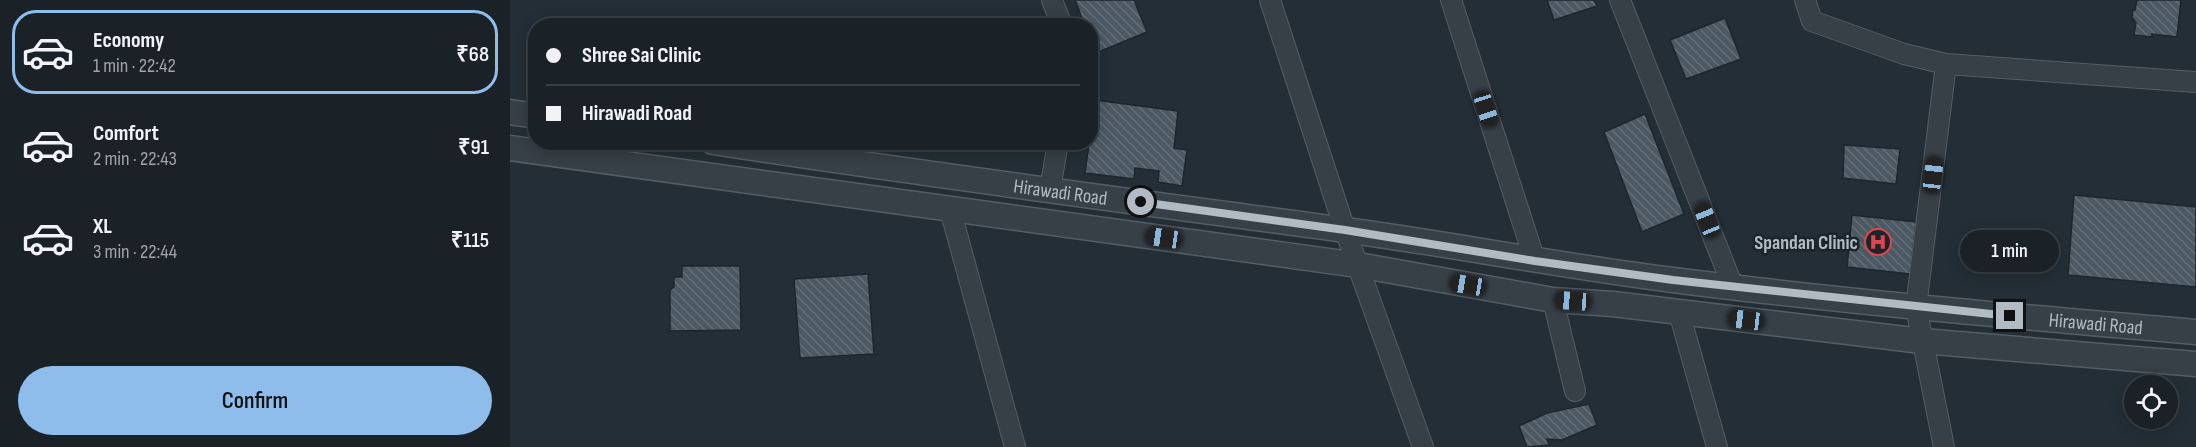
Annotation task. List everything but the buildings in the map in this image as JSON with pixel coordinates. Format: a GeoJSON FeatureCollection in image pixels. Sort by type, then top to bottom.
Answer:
{"type":"FeatureCollection","features":[{"type":"Feature","properties":{"kind":"street"},"geometry":{"type":"LineString","coordinates":[[1052,0],[1059,18]]}},
{"type":"Feature","properties":{"kind":"street"},"geometry":{"type":"LineString","coordinates":[[1270,0],[1345,230],[1424,447]]}},
{"type":"Feature","properties":{"kind":"street"},"geometry":{"type":"LineString","coordinates":[[1451,0],[1535,261]]}},
{"type":"Feature","properties":{"kind":"street"},"geometry":{"type":"LineString","coordinates":[[1620,0],[1733,287]]}},
{"type":"Feature","properties":{"kind":"street"},"geometry":{"type":"LineString","coordinates":[[1805,0],[1812,21],[1904,54],[1946,64],[2196,82]]}},
{"type":"Feature","properties":{"kind":"street"},"geometry":{"type":"LineString","coordinates":[[1944,447],[1916,307],[1946,64]]}},
{"type":"Feature","properties":{"kind":"street"},"geometry":{"type":"LineString","coordinates":[[510,112],[528,115]]}},
{"type":"Feature","properties":{"kind":"street"},"geometry":{"type":"LineString","coordinates":[[510,148],[1358,265],[1552,300],[1679,312],[1922,341],[2196,364]]}},
{"type":"Feature","properties":{"kind":"street","name":"Hirawadi Road"},"geometry":{"type":"LineString","coordinates":[[766,150],[925,174],[1345,230],[1535,261],[1733,287],[1916,307],[2196,332]]}},
{"type":"Feature","properties":{"kind":"street"},"geometry":{"type":"LineString","coordinates":[[1050,190],[1057,150]]}},
{"type":"Feature","properties":{"kind":"street"},"geometry":{"type":"LineString","coordinates":[[950,209],[1015,447]]}},
{"type":"Feature","properties":{"kind":"street"},"geometry":{"type":"LineString","coordinates":[[1552,300],[1575,391]]}},
{"type":"Feature","properties":{"kind":"street"},"geometry":{"type":"LineString","coordinates":[[1679,312],[1717,447]]}},
{"type":"Feature","properties":{"kind":"place","name":"Spandan Clinic"},"geometry":{"type":"Point","coordinates":[1878,242]}},
{"type":"Feature","properties":{"kind":"route"},"geometry":{"type":"LineString","coordinates":[[1141,202],[1345,230],[1535,261],[1673,280],[2010,316]]}}]}
